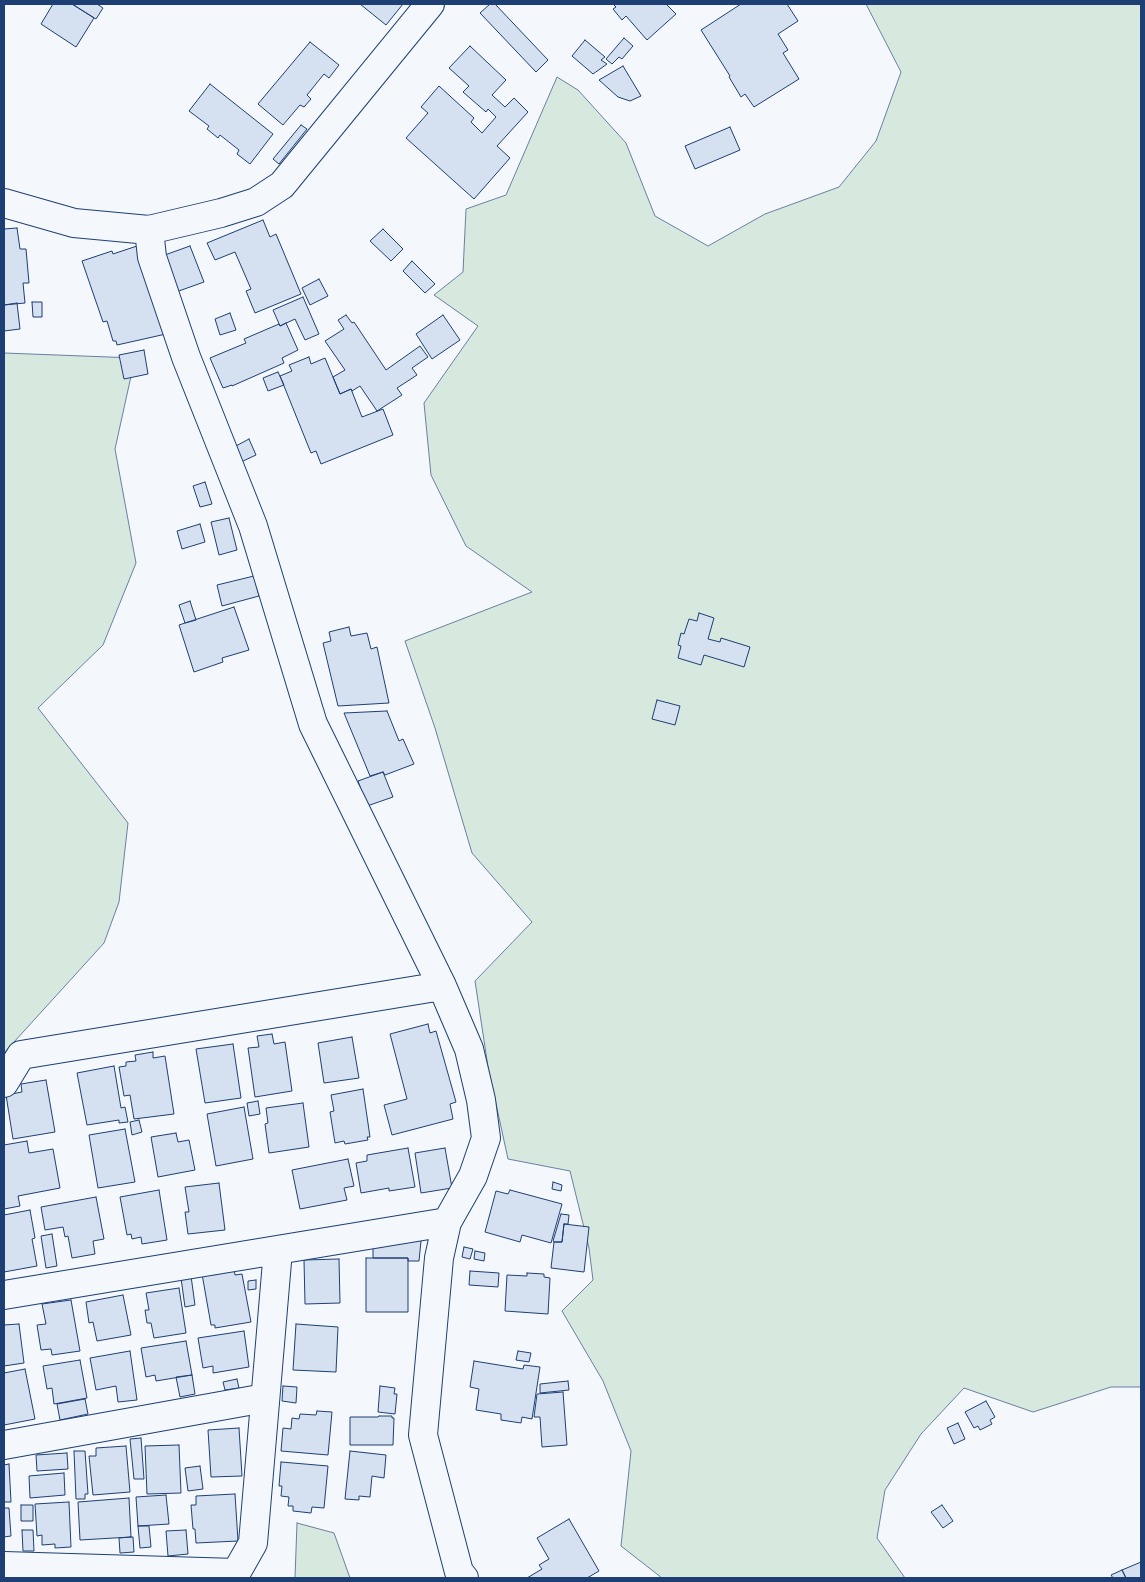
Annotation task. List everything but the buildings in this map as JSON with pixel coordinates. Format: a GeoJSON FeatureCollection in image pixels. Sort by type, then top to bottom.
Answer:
{"type":"FeatureCollection","features":[{"type":"Feature","properties":{"kind":"street"},"geometry":{"type":"LineString","coordinates":[[4,203],[74,223],[149,230],[221,213],[256,202],[282,185],[430,4]]}},
{"type":"Feature","properties":{"kind":"street"},"geometry":{"type":"LineString","coordinates":[[149,230],[152,257],[186,357],[253,526],[313,724],[442,986],[469,1049],[481,1100],[486,1138],[473,1176],[447,1222],[439,1258],[423,1435],[459,1572],[464,1578]]}},
{"type":"Feature","properties":{"kind":"street"},"geometry":{"type":"LineString","coordinates":[[4,1083],[21,1055],[442,986]]}},
{"type":"Feature","properties":{"kind":"street"},"geometry":{"type":"LineString","coordinates":[[4,1295],[447,1222]]}},
{"type":"Feature","properties":{"kind":"street"},"geometry":{"type":"LineString","coordinates":[[4,1566],[236,1574],[253,1543],[278,1250]]}},
{"type":"Feature","properties":{"kind":"street"},"geometry":{"type":"LineString","coordinates":[[4,1445],[265,1398]]}},
{"type":"Feature","properties":{"kind":"shaded area"},"geometry":{"type":"Polygon","coordinates":[[[866,4],[1141,4],[1141,1387],[1111,1387],[1033,1412],[964,1388],[921,1434],[885,1490],[877,1538],[905,1578],[662,1578],[621,1546],[631,1451],[603,1381],[562,1311],[593,1280],[589,1248],[570,1171],[508,1159],[488,1067],[475,981],[532,922],[472,853],[435,728],[405,641],[532,592],[466,546],[431,475],[424,403],[478,326],[434,295],[463,272],[466,209],[506,195],[557,77],[578,90],[626,143],[655,216],[708,246],[765,214],[839,187],[876,141],[901,72],[866,4]]]}},
{"type":"Feature","properties":{"kind":"shaded area"},"geometry":{"type":"Polygon","coordinates":[[[4,353],[135,358],[115,449],[136,563],[103,645],[38,708],[128,823],[119,902],[104,943],[4,1053],[4,353]]]}},
{"type":"Feature","properties":{"kind":"shaded area"},"geometry":{"type":"Polygon","coordinates":[[[297,1523],[334,1533],[350,1578],[295,1578],[297,1523]]]}}]}
